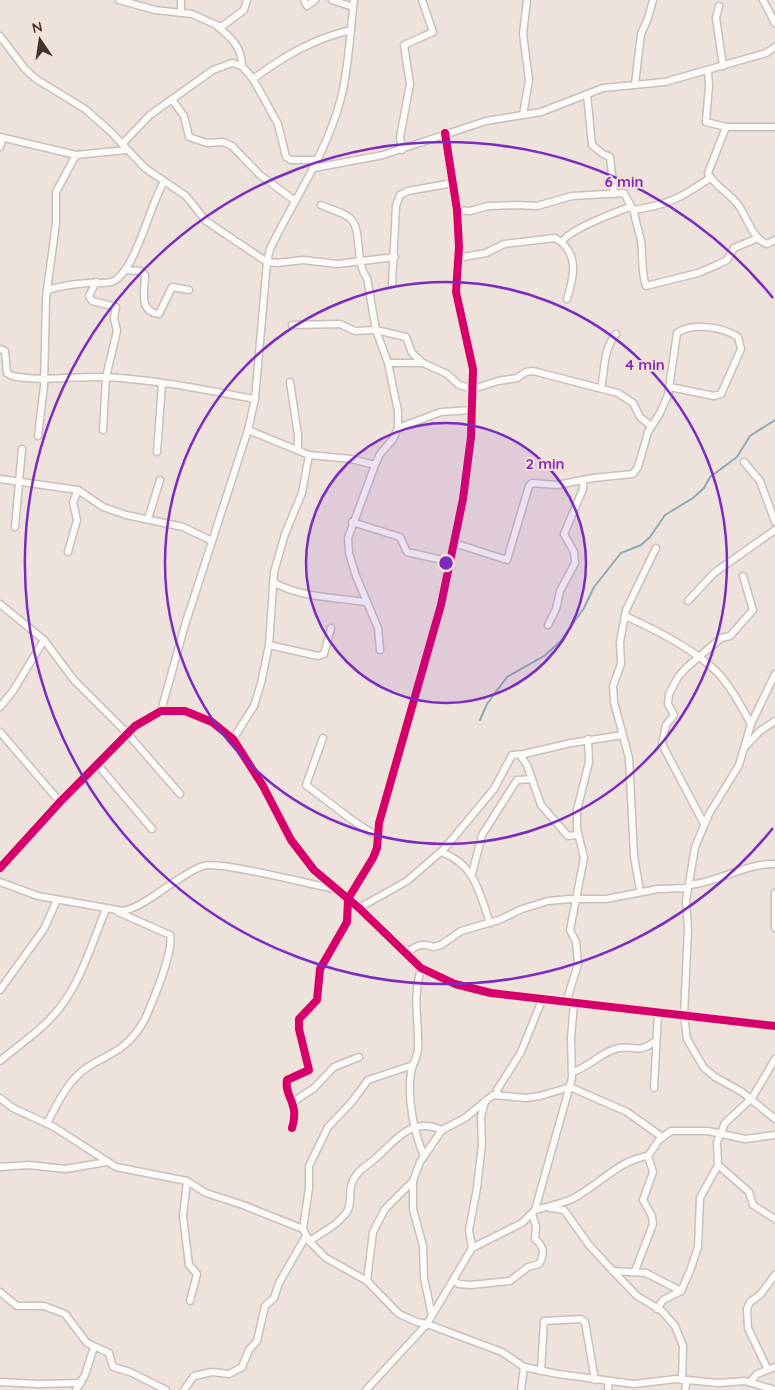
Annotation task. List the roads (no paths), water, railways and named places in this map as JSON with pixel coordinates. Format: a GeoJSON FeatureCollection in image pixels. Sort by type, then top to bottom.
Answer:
{"type":"FeatureCollection","features":[{"type":"Feature","properties":{"kind":"street"},"geometry":{"type":"LineString","coordinates":[[119,0],[155,10],[192,14],[218,27],[238,46],[242,55],[242,66]]}},
{"type":"Feature","properties":{"kind":"street"},"geometry":{"type":"LineString","coordinates":[[181,0],[181,13]]}},
{"type":"Feature","properties":{"kind":"street"},"geometry":{"type":"LineString","coordinates":[[218,27],[224,26],[244,10],[247,0]]}},
{"type":"Feature","properties":{"kind":"street"},"geometry":{"type":"LineString","coordinates":[[304,0],[307,6],[315,0]]}},
{"type":"Feature","properties":{"kind":"street"},"geometry":{"type":"LineString","coordinates":[[161,711],[170,674],[248,430],[255,399],[267,262],[270,249],[318,160],[341,97],[354,4],[332,0]]}},
{"type":"Feature","properties":{"kind":"street"},"geometry":{"type":"LineString","coordinates":[[402,150],[400,137],[410,84],[404,45],[432,32],[422,0]]}},
{"type":"Feature","properties":{"kind":"street"},"geometry":{"type":"LineString","coordinates":[[524,115],[528,80],[523,25],[527,0]]}},
{"type":"Feature","properties":{"kind":"street"},"geometry":{"type":"LineString","coordinates":[[635,84],[641,34],[653,0]]}},
{"type":"Feature","properties":{"kind":"street"},"geometry":{"type":"LineString","coordinates":[[763,0],[775,23]]}},
{"type":"Feature","properties":{"kind":"street"},"geometry":{"type":"LineString","coordinates":[[719,6],[716,18],[723,66]]}},
{"type":"Feature","properties":{"kind":"street"},"geometry":{"type":"LineString","coordinates":[[253,80],[278,60],[307,44],[351,30]]}},
{"type":"Feature","properties":{"kind":"street"},"geometry":{"type":"LineString","coordinates":[[0,36],[25,69],[36,79],[85,109],[126,150],[164,182],[186,196],[206,221],[267,262],[277,263],[303,260],[337,264],[395,257]]}},
{"type":"Feature","properties":{"kind":"street"},"geometry":{"type":"LineString","coordinates":[[314,168],[402,150],[445,133],[486,122],[541,112],[604,88],[664,82],[708,71],[766,53],[775,47]]}},
{"type":"Feature","properties":{"kind":"street"},"geometry":{"type":"LineString","coordinates":[[122,144],[150,115],[221,66],[232,63],[242,66],[253,80],[278,124],[286,157],[292,160],[318,160]]}},
{"type":"Feature","properties":{"kind":"street"},"geometry":{"type":"LineString","coordinates":[[708,71],[709,86],[705,120],[726,127],[775,127]]}},
{"type":"Feature","properties":{"kind":"street"},"geometry":{"type":"LineString","coordinates":[[587,94],[592,145],[610,157],[614,194]]}},
{"type":"Feature","properties":{"kind":"street"},"geometry":{"type":"LineString","coordinates":[[172,100],[184,116],[188,137],[207,143],[224,142],[232,146],[260,175],[295,201]]}},
{"type":"Feature","properties":{"kind":"street"},"geometry":{"type":"LineString","coordinates":[[562,242],[568,234],[608,214],[656,206],[685,196],[710,178],[708,173],[726,127]]}},
{"type":"Feature","properties":{"kind":"street"},"geometry":{"type":"LineString","coordinates":[[292,1128],[295,1111],[287,1089],[287,1080],[309,1070],[298,1029],[300,1019],[317,1000],[320,968],[347,922],[348,899],[373,858],[380,823],[441,605],[463,499],[473,410],[472,358],[456,288],[458,258],[457,210],[445,133]]}},
{"type":"Feature","properties":{"kind":"street"},"geometry":{"type":"LineString","coordinates":[[0,147],[2,138],[76,154],[126,150]]}},
{"type":"Feature","properties":{"kind":"street"},"geometry":{"type":"LineString","coordinates":[[38,436],[44,379],[43,339],[47,290],[56,223],[56,192],[76,154]]}},
{"type":"Feature","properties":{"kind":"street"},"geometry":{"type":"LineString","coordinates":[[708,173],[715,184],[727,192],[738,205],[758,238],[767,244],[775,240]]}},
{"type":"Feature","properties":{"kind":"street"},"geometry":{"type":"LineString","coordinates":[[47,290],[70,284],[111,282],[122,275],[164,182]]}},
{"type":"Feature","properties":{"kind":"street"},"geometry":{"type":"LineString","coordinates":[[392,284],[395,257],[396,206],[400,196],[408,191],[453,183]]}},
{"type":"Feature","properties":{"kind":"street"},"geometry":{"type":"LineString","coordinates":[[457,210],[470,211],[488,206],[537,206],[572,196],[626,194],[640,232],[643,278],[646,286],[698,273],[728,260],[734,248],[758,238]]}},
{"type":"Feature","properties":{"kind":"street"},"geometry":{"type":"LineString","coordinates":[[321,205],[346,216],[355,224],[361,272],[367,278],[376,330],[388,364],[398,411],[398,428],[394,439],[380,454],[352,522],[348,538],[349,553],[366,602],[378,628],[380,650]]}},
{"type":"Feature","properties":{"kind":"street"},"geometry":{"type":"LineString","coordinates":[[458,258],[486,253],[504,244],[523,243],[549,237],[562,242],[575,266],[567,300]]}},
{"type":"Feature","properties":{"kind":"street"},"geometry":{"type":"LineString","coordinates":[[125,270],[140,271],[145,275],[144,300],[146,308],[152,313],[159,314],[172,287],[189,290]]}},
{"type":"Feature","properties":{"kind":"street"},"geometry":{"type":"LineString","coordinates":[[96,282],[89,296],[92,301],[116,307],[114,318],[117,332],[106,377],[103,430]]}},
{"type":"Feature","properties":{"kind":"street"},"geometry":{"type":"LineString","coordinates":[[292,325],[340,324],[355,331],[376,330],[406,338],[412,353],[423,363],[447,374],[459,385],[473,389],[498,381],[517,378],[528,371],[601,388],[618,393],[629,400],[640,417],[651,426]]}},
{"type":"Feature","properties":{"kind":"street"},"geometry":{"type":"LineString","coordinates":[[454,543],[507,560],[530,484],[535,482],[557,485],[634,474],[651,426],[665,404],[670,387],[676,336],[680,331],[703,327],[738,338],[741,350],[721,394],[714,396],[670,387]]}},
{"type":"Feature","properties":{"kind":"street"},"geometry":{"type":"LineString","coordinates":[[601,388],[607,354],[611,340],[616,334]]}},
{"type":"Feature","properties":{"kind":"street"},"geometry":{"type":"LineString","coordinates":[[0,349],[5,351],[9,375],[44,379],[106,377],[255,399]]}},
{"type":"Feature","properties":{"kind":"street"},"geometry":{"type":"LineString","coordinates":[[388,364],[423,363]]}},
{"type":"Feature","properties":{"kind":"street"},"geometry":{"type":"LineString","coordinates":[[290,382],[298,435],[298,449]]}},
{"type":"Feature","properties":{"kind":"street"},"geometry":{"type":"LineString","coordinates":[[157,452],[162,384]]}},
{"type":"Feature","properties":{"kind":"street"},"geometry":{"type":"LineString","coordinates":[[398,428],[441,412],[473,410]]}},
{"type":"Feature","properties":{"kind":"street"},"geometry":{"type":"LineString","coordinates":[[248,430],[309,455],[350,459],[375,465]]}},
{"type":"Feature","properties":{"kind":"street"},"geometry":{"type":"LineString","coordinates":[[14,527],[22,449]]}},
{"type":"Feature","properties":{"kind":"street"},"geometry":{"type":"LineString","coordinates":[[233,739],[254,706],[268,645],[273,582],[285,534],[302,493],[309,455]]}},
{"type":"Feature","properties":{"kind":"street"},"geometry":{"type":"LineString","coordinates":[[744,462],[760,480],[775,522]]}},
{"type":"Feature","properties":{"kind":"street"},"geometry":{"type":"LineString","coordinates":[[0,479],[78,490],[103,507],[126,515],[183,527],[212,541]]}},
{"type":"Feature","properties":{"kind":"street"},"geometry":{"type":"LineString","coordinates":[[148,519],[160,480]]}},
{"type":"Feature","properties":{"kind":"street"},"geometry":{"type":"LineString","coordinates":[[548,625],[556,609],[560,591],[575,562],[574,552],[564,534],[583,489],[583,480]]}},
{"type":"Feature","properties":{"kind":"street"},"geometry":{"type":"LineString","coordinates":[[68,552],[77,520],[73,502],[78,490]]}},
{"type":"Feature","properties":{"kind":"street"},"geometry":{"type":"LineString","coordinates":[[352,522],[400,537],[407,552],[450,562]]}},
{"type":"Feature","properties":{"kind":"street"},"geometry":{"type":"LineString","coordinates":[[688,601],[714,573],[775,530]]}},
{"type":"Feature","properties":{"kind":"street"},"geometry":{"type":"LineString","coordinates":[[640,891],[634,856],[629,758],[613,694],[621,664],[620,642],[625,616],[636,586],[656,548]]}},
{"type":"Feature","properties":{"kind":"street"},"geometry":{"type":"LineString","coordinates":[[704,824],[663,748],[662,740],[666,725],[674,715],[668,704],[670,691],[686,668],[721,638],[730,636],[751,613],[753,607],[743,576]]}},
{"type":"Feature","properties":{"kind":"street"},"geometry":{"type":"LineString","coordinates":[[273,582],[294,592],[306,595],[366,602]]}},
{"type":"Feature","properties":{"kind":"street"},"geometry":{"type":"LineString","coordinates":[[0,604],[44,640],[74,680],[127,733],[180,794]]}},
{"type":"Feature","properties":{"kind":"street"},"geometry":{"type":"LineString","coordinates":[[625,616],[644,625],[718,673],[751,724]]}},
{"type":"Feature","properties":{"kind":"street"},"geometry":{"type":"LineString","coordinates":[[268,645],[318,656],[324,654],[331,628]]}},
{"type":"Feature","properties":{"kind":"street"},"geometry":{"type":"LineString","coordinates":[[0,707],[13,691],[44,640]]}},
{"type":"Feature","properties":{"kind":"street"},"geometry":{"type":"LineString","coordinates":[[775,674],[751,724],[739,765],[704,824],[693,855],[686,901],[688,929],[684,1016],[687,1039],[704,1068],[775,1118]]}},
{"type":"Feature","properties":{"kind":"street"},"geometry":{"type":"LineString","coordinates":[[0,868],[60,802],[127,733],[145,719],[161,711],[174,710],[196,715],[212,722],[233,739],[263,786],[298,851],[314,870],[359,908],[421,968],[440,978],[469,988],[542,1000],[775,1026]]}},
{"type":"Feature","properties":{"kind":"street"},"geometry":{"type":"LineString","coordinates":[[744,748],[760,732],[775,721]]}},
{"type":"Feature","properties":{"kind":"street"},"geometry":{"type":"LineString","coordinates":[[0,734],[60,802]]}},
{"type":"Feature","properties":{"kind":"street"},"geometry":{"type":"LineString","coordinates":[[359,908],[407,881],[441,852],[494,789],[508,758],[512,754],[520,755],[588,739],[623,735]]}},
{"type":"Feature","properties":{"kind":"street"},"geometry":{"type":"LineString","coordinates":[[323,738],[306,785],[378,837]]}},
{"type":"Feature","properties":{"kind":"street"},"geometry":{"type":"LineString","coordinates":[[566,1003],[578,964],[576,942],[570,930],[584,858],[578,835],[577,810],[589,762],[588,739]]}},
{"type":"Feature","properties":{"kind":"street"},"geometry":{"type":"LineString","coordinates":[[520,755],[525,762],[541,805],[568,836],[578,835]]}},
{"type":"Feature","properties":{"kind":"street"},"geometry":{"type":"LineString","coordinates":[[97,764],[152,829]]}},
{"type":"Feature","properties":{"kind":"street"},"geometry":{"type":"LineString","coordinates":[[472,874],[484,831],[518,780],[532,779]]}},
{"type":"Feature","properties":{"kind":"street"},"geometry":{"type":"LineString","coordinates":[[441,852],[460,861],[472,874],[490,923]]}},
{"type":"Feature","properties":{"kind":"street"},"geometry":{"type":"LineString","coordinates":[[116,911],[129,910],[174,881],[209,864],[337,889]]}},
{"type":"Feature","properties":{"kind":"street"},"geometry":{"type":"LineString","coordinates":[[406,953],[420,945],[437,946],[461,931],[490,923],[548,901],[577,898],[606,899],[640,891],[689,886],[717,880],[758,865],[775,864]]}},
{"type":"Feature","properties":{"kind":"street"},"geometry":{"type":"LineString","coordinates":[[0,882],[22,891],[57,900],[116,911],[170,935],[170,946],[160,978],[145,1019],[135,1035],[122,1047],[80,1072],[72,1081],[47,1123]]}},
{"type":"Feature","properties":{"kind":"street"},"geometry":{"type":"LineString","coordinates":[[775,893],[775,928]]}},
{"type":"Feature","properties":{"kind":"street"},"geometry":{"type":"LineString","coordinates":[[0,990],[44,929],[57,900]]}},
{"type":"Feature","properties":{"kind":"street"},"geometry":{"type":"LineString","coordinates":[[0,1061],[28,1041],[66,1000],[73,988],[106,909]]}},
{"type":"Feature","properties":{"kind":"street"},"geometry":{"type":"LineString","coordinates":[[421,968],[416,993],[418,1050],[413,1065],[410,1095],[424,1156]]}},
{"type":"Feature","properties":{"kind":"street"},"geometry":{"type":"LineString","coordinates":[[498,1094],[497,1090],[521,1052],[542,1000]]}},
{"type":"Feature","properties":{"kind":"street"},"geometry":{"type":"LineString","coordinates":[[453,1280],[459,1284],[471,1285],[510,1281],[528,1267],[539,1264],[543,1250],[541,1243],[535,1239],[536,1211],[553,1140],[573,1072],[571,1038],[574,1004]]}},
{"type":"Feature","properties":{"kind":"street"},"geometry":{"type":"LineString","coordinates":[[654,1088],[658,1013]]}},
{"type":"Feature","properties":{"kind":"street"},"geometry":{"type":"LineString","coordinates":[[573,1072],[585,1068],[616,1048],[641,1050],[656,1041]]}},
{"type":"Feature","properties":{"kind":"street"},"geometry":{"type":"LineString","coordinates":[[293,1102],[314,1088],[334,1067],[359,1057]]}},
{"type":"Feature","properties":{"kind":"street"},"geometry":{"type":"LineString","coordinates":[[657,1308],[663,1300],[680,1291],[698,1247],[700,1198],[718,1165],[717,1142],[721,1133],[727,1121],[751,1100],[775,1059]]}},
{"type":"Feature","properties":{"kind":"street"},"geometry":{"type":"LineString","coordinates":[[184,1390],[192,1377],[197,1374],[212,1372],[230,1374],[242,1367],[249,1350],[257,1341],[265,1306],[274,1298],[279,1283],[306,1235],[309,1166],[328,1127],[351,1103],[368,1080],[413,1065]]}},
{"type":"Feature","properties":{"kind":"street"},"geometry":{"type":"LineString","coordinates":[[367,1281],[372,1232],[385,1209],[413,1181],[424,1156],[442,1130],[465,1118],[485,1100],[498,1094],[526,1098],[540,1096],[570,1087],[626,1112],[662,1138]]}},
{"type":"Feature","properties":{"kind":"street"},"geometry":{"type":"LineString","coordinates":[[0,1098],[13,1108],[47,1123],[107,1162],[129,1170],[187,1181],[206,1193],[243,1205],[306,1235],[326,1258],[367,1281],[399,1314],[416,1322],[427,1324],[502,1352],[524,1367],[595,1380],[641,1384],[684,1380],[718,1387],[750,1382],[775,1390]]}},
{"type":"Feature","properties":{"kind":"street"},"geometry":{"type":"LineString","coordinates":[[472,1248],[469,1230],[476,1196],[482,1144],[481,1117],[485,1100]]}},
{"type":"Feature","properties":{"kind":"street"},"geometry":{"type":"LineString","coordinates":[[306,1235],[330,1227],[346,1213],[351,1183],[359,1171],[377,1157],[398,1135],[416,1127],[435,1126],[442,1130]]}},
{"type":"Feature","properties":{"kind":"street"},"geometry":{"type":"LineString","coordinates":[[366,1390],[427,1324],[472,1248],[512,1229],[536,1211],[571,1199],[606,1177],[626,1161],[648,1156],[668,1132],[679,1130],[721,1133],[745,1139],[775,1135]]}},
{"type":"Feature","properties":{"kind":"street"},"geometry":{"type":"LineString","coordinates":[[635,1271],[653,1224],[652,1216],[643,1200],[652,1172],[648,1156]]}},
{"type":"Feature","properties":{"kind":"street"},"geometry":{"type":"LineString","coordinates":[[0,1168],[29,1165],[65,1169],[107,1162]]}},
{"type":"Feature","properties":{"kind":"street"},"geometry":{"type":"LineString","coordinates":[[718,1165],[749,1192],[753,1206],[775,1219]]}},
{"type":"Feature","properties":{"kind":"street"},"geometry":{"type":"LineString","coordinates":[[187,1181],[183,1216],[189,1265],[197,1274],[190,1301]]}},
{"type":"Feature","properties":{"kind":"street"},"geometry":{"type":"LineString","coordinates":[[413,1181],[413,1209],[423,1246],[424,1278],[432,1317]]}},
{"type":"Feature","properties":{"kind":"street"},"geometry":{"type":"LineString","coordinates":[[536,1211],[558,1207],[564,1210],[589,1244],[613,1271],[638,1296],[657,1308],[668,1318],[680,1335],[684,1358],[685,1390]]}},
{"type":"Feature","properties":{"kind":"street"},"geometry":{"type":"LineString","coordinates":[[613,1271],[635,1271],[654,1276],[680,1291]]}},
{"type":"Feature","properties":{"kind":"street"},"geometry":{"type":"LineString","coordinates":[[767,1368],[748,1328],[747,1309],[750,1302],[760,1295],[775,1275]]}},
{"type":"Feature","properties":{"kind":"street"},"geometry":{"type":"LineString","coordinates":[[0,1292],[17,1306],[44,1306],[65,1314],[84,1340],[94,1347],[109,1353],[111,1365],[115,1369],[130,1372],[166,1390]]}},
{"type":"Feature","properties":{"kind":"street"},"geometry":{"type":"LineString","coordinates":[[541,1370],[544,1321],[581,1320],[585,1322],[595,1380]]}},
{"type":"Feature","properties":{"kind":"street"},"geometry":{"type":"LineString","coordinates":[[76,1390],[81,1383],[94,1347]]}},
{"type":"Feature","properties":{"kind":"street"},"geometry":{"type":"LineString","coordinates":[[521,1390],[524,1367]]}},
{"type":"Feature","properties":{"kind":"street"},"geometry":{"type":"LineString","coordinates":[[750,1382],[757,1374],[767,1368],[775,1367]]}},
{"type":"Feature","properties":{"kind":"street"},"geometry":{"type":"LineString","coordinates":[[608,1390],[609,1381]]}},
{"type":"Feature","properties":{"kind":"street"},"geometry":{"type":"LineString","coordinates":[[0,1382],[39,1384],[81,1383]]}},
{"type":"Feature","properties":{"kind":"waterway"},"geometry":{"type":"LineString","coordinates":[[480,720],[487,704],[507,677],[544,656],[560,642],[584,608],[594,587],[621,553],[641,545],[650,537],[665,515],[693,498],[704,488],[710,477],[737,457],[750,436],[775,420]]}}]}
